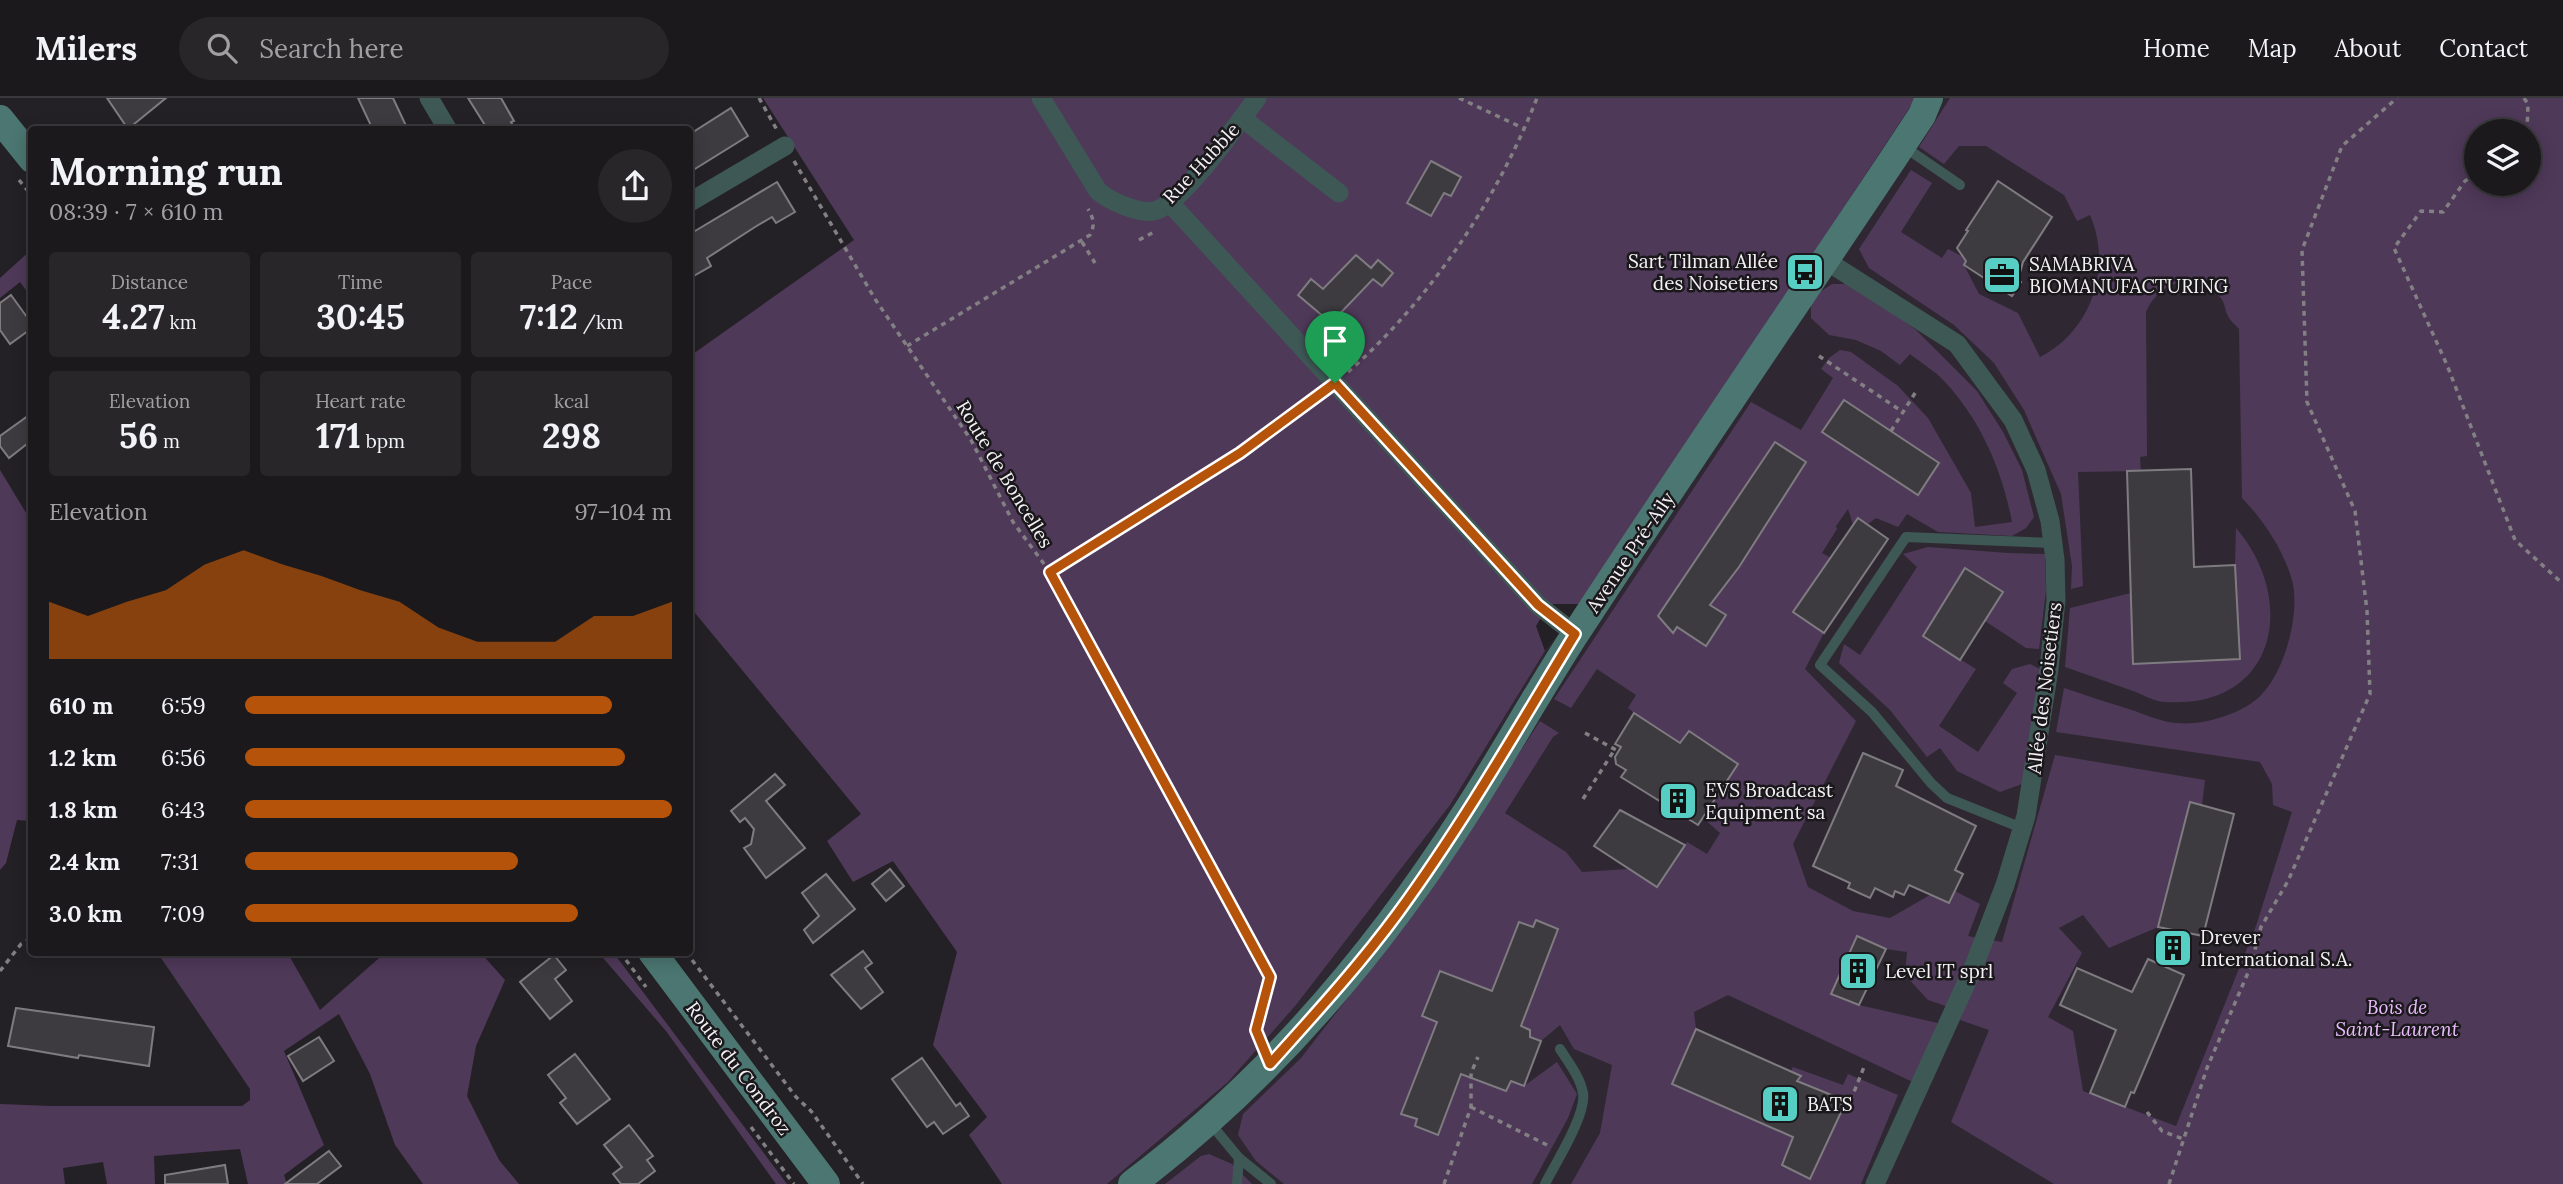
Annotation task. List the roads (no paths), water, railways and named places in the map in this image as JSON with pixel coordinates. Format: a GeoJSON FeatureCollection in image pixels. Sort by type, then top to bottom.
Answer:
{"type":"FeatureCollection","features":[{"type":"Feature","properties":{"kind":"street"},"geometry":{"type":"LineString","coordinates":[[429,98],[446,126]]}},
{"type":"Feature","properties":{"kind":"street","name":"Rue Hubble"},"geometry":{"type":"LineString","coordinates":[[1041,98],[1098,191],[1108,200],[1153,211],[1170,203],[1218,150],[1257,98]]}},
{"type":"Feature","properties":{"kind":"street","name":"Avenue Pré-Aily"},"geometry":{"type":"LineString","coordinates":[[1132,1184],[1208,1122],[1270,1064],[1320,1009],[1397,914],[1468,810],[1575,634],[1922,115],[1929,98]]}},
{"type":"Feature","properties":{"kind":"street"},"geometry":{"type":"LineString","coordinates":[[1242,118],[1339,193]]}},
{"type":"Feature","properties":{"kind":"street"},"geometry":{"type":"LineString","coordinates":[[0,119],[28,154]]}},
{"type":"Feature","properties":{"kind":"street"},"geometry":{"type":"LineString","coordinates":[[693,200],[785,146]]}},
{"type":"Feature","properties":{"kind":"street"},"geometry":{"type":"LineString","coordinates":[[1170,203],[1538,605],[1575,634]]}},
{"type":"Feature","properties":{"kind":"street","name":"Allée des Noisetiers"},"geometry":{"type":"LineString","coordinates":[[1825,260],[1957,344],[2013,419],[2036,470],[2053,543],[2056,600],[2049,669],[2040,738],[2022,828],[2005,885],[1974,966],[1875,1184]]}},
{"type":"Feature","properties":{"kind":"street","name":"Route du Condroz"},"geometry":{"type":"LineString","coordinates":[[655,956],[826,1184]]}},
{"type":"Feature","properties":{"kind":"lane"},"geometry":{"type":"LineString","coordinates":[[1902,145],[1961,185]]}},
{"type":"Feature","properties":{"kind":"lane"},"geometry":{"type":"LineString","coordinates":[[2022,828],[1947,798],[1931,783],[1872,712],[1820,665],[1906,537],[2053,543]]}},
{"type":"Feature","properties":{"kind":"lane"},"geometry":{"type":"LineString","coordinates":[[1545,1184],[1576,1126],[1584,1095],[1576,1074],[1560,1049]]}},
{"type":"Feature","properties":{"kind":"lane"},"geometry":{"type":"LineString","coordinates":[[1208,1122],[1239,1158],[1271,1184]]}},
{"type":"Feature","properties":{"kind":"lane"},"geometry":{"type":"LineString","coordinates":[[1237,1184],[1239,1158]]}},
{"type":"Feature","properties":{"kind":"place","name":"Sart Tilman Allée des Noisetiers"},"geometry":{"type":"Point","coordinates":[1805,272]}},
{"type":"Feature","properties":{"kind":"place","name":"SAMABRIVA BIOMANUFACTURING"},"geometry":{"type":"Point","coordinates":[2002,275]}},
{"type":"Feature","properties":{"kind":"place","name":"EVS Broadcast Equipment sa"},"geometry":{"type":"Point","coordinates":[1678,801]}},
{"type":"Feature","properties":{"kind":"place","name":"Drever International S.A."},"geometry":{"type":"Point","coordinates":[2173,948]}},
{"type":"Feature","properties":{"kind":"place","name":"Level IT sprl"},"geometry":{"type":"Point","coordinates":[1858,971]}},
{"type":"Feature","properties":{"kind":"place","name":"BATS"},"geometry":{"type":"Point","coordinates":[1780,1104]}},
{"type":"Feature","properties":{"kind":"park label","name":"Bois de Saint-Laurent"},"geometry":{"type":"Point","coordinates":[2397,1018]}}]}
